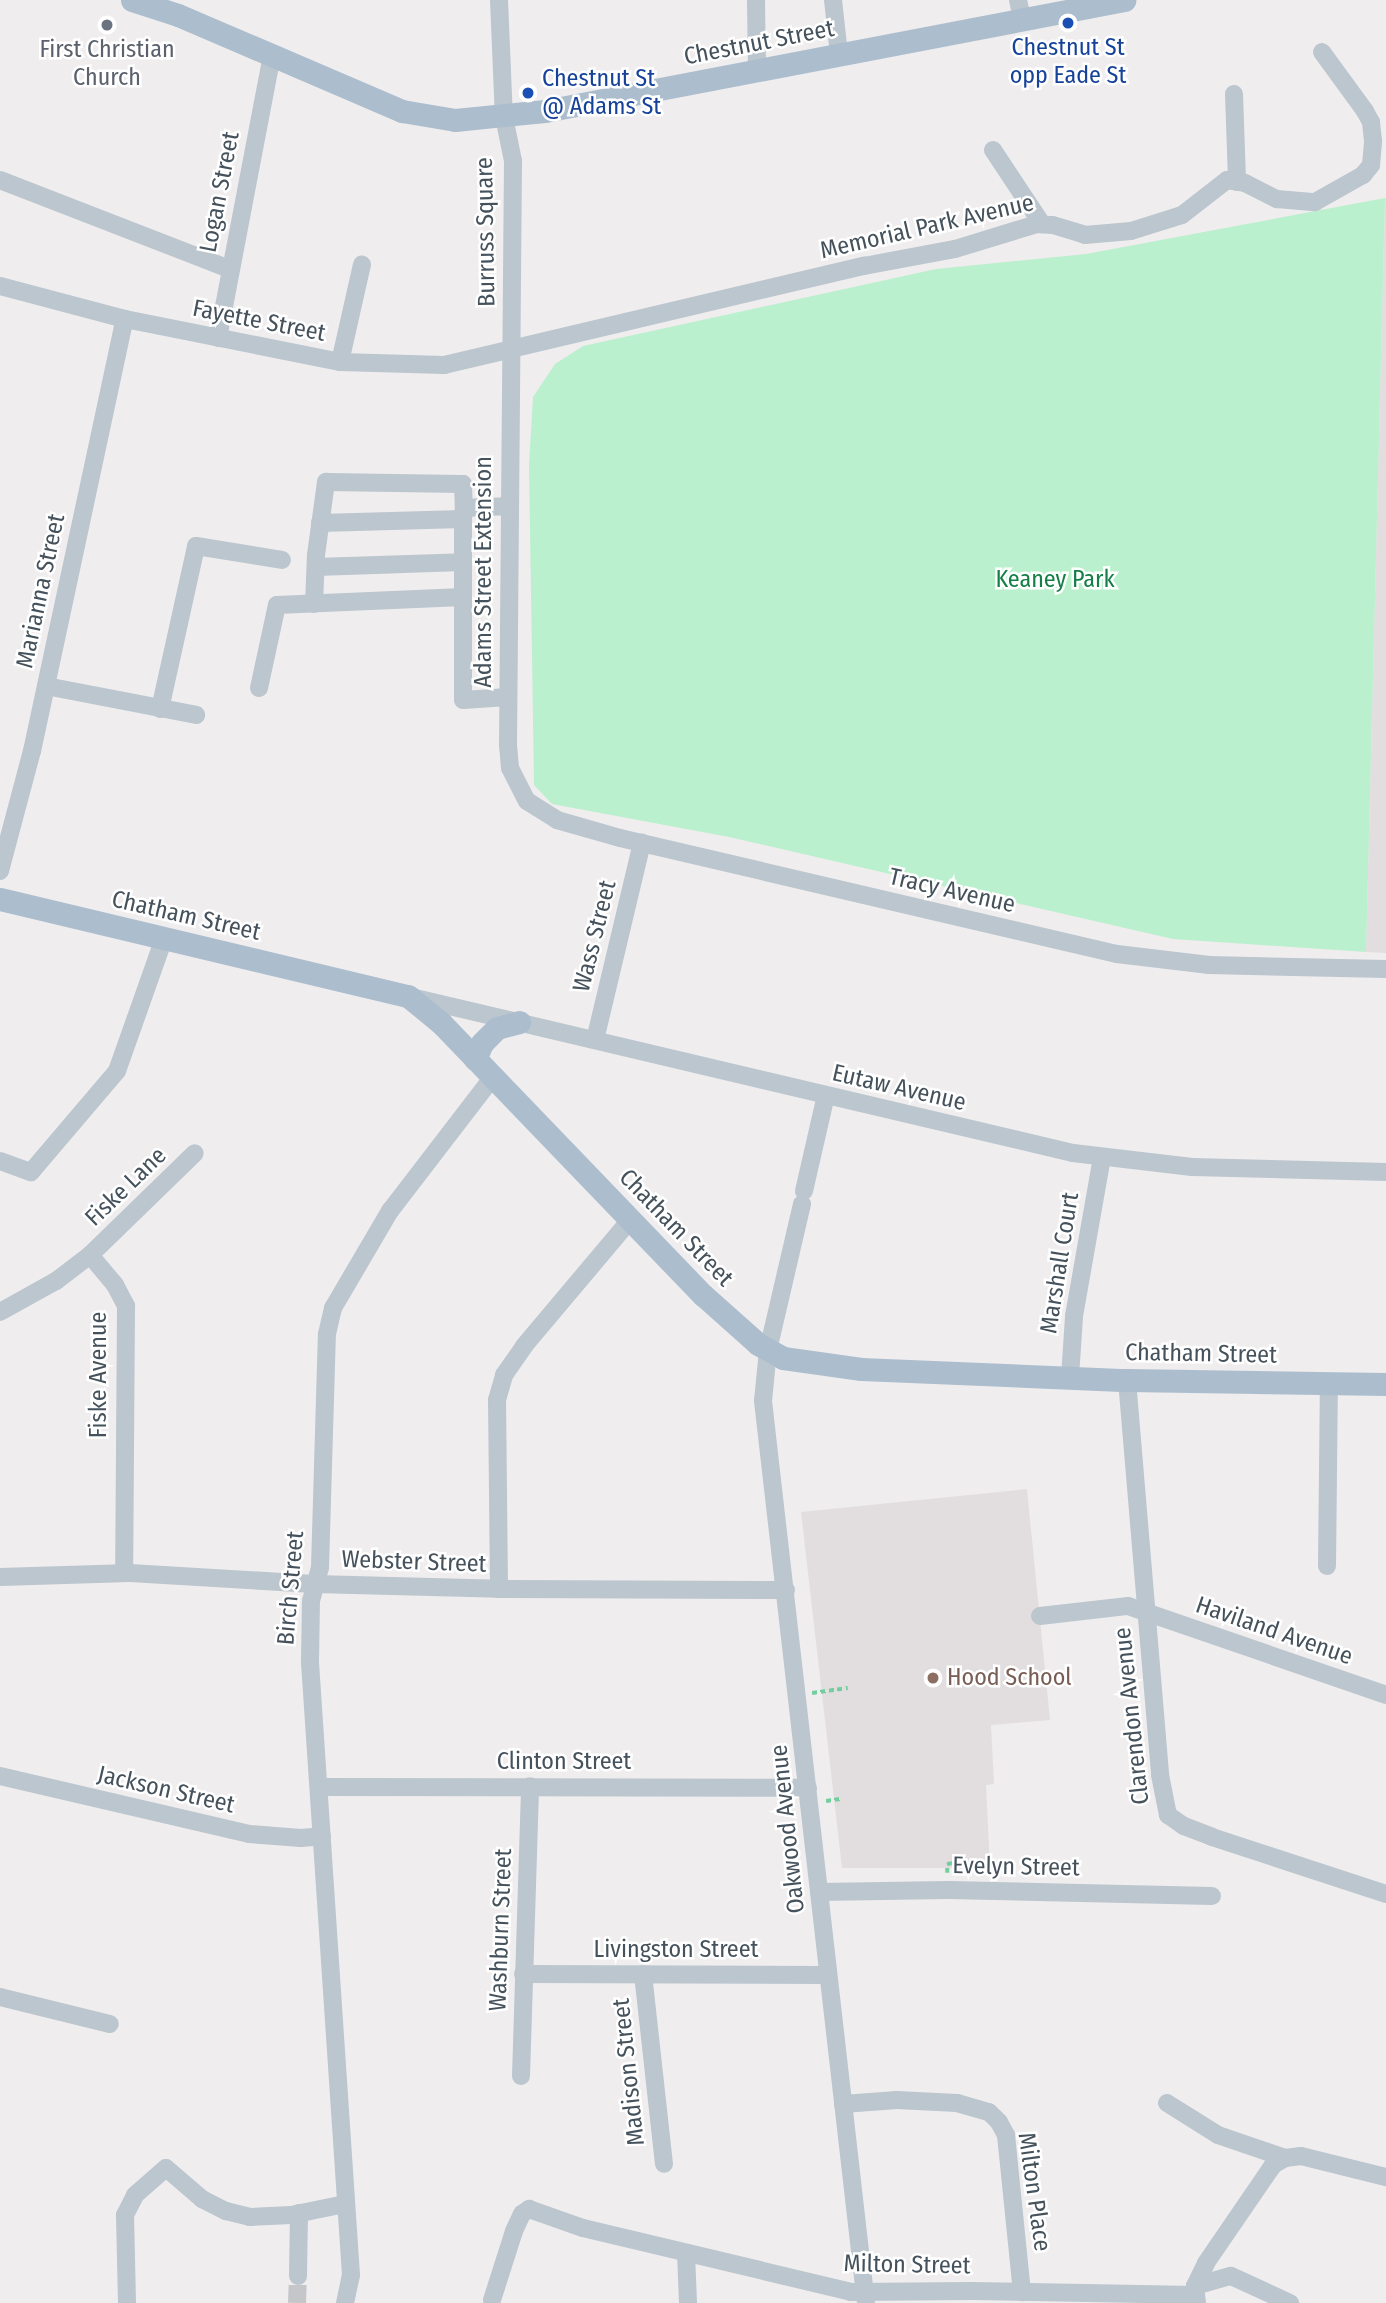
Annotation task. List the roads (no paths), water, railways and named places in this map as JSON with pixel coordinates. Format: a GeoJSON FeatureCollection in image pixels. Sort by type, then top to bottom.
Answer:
{"type":"FeatureCollection","features":[{"type":"Feature","properties":{"kind":"main road","name":"Chestnut Street"},"geometry":{"type":"LineString","coordinates":[[132,0],[178,15],[402,111],[455,120],[504,117],[757,70],[839,54],[1020,10],[1124,0]]}},
{"type":"Feature","properties":{"kind":"main road","name":"Chatham Street"},"geometry":{"type":"LineString","coordinates":[[0,899],[408,996],[441,1023],[703,1296],[768,1350],[783,1358],[861,1368],[1127,1380],[1386,1384]]}},
{"type":"Feature","properties":{"kind":"main road"},"geometry":{"type":"LineString","coordinates":[[475,1059],[482,1043],[497,1028],[519,1022]]}},
{"type":"Feature","properties":{"kind":"street","name":"Burruss Square"},"geometry":{"type":"LineString","coordinates":[[499,0],[504,117],[513,161],[511,347]]}},
{"type":"Feature","properties":{"kind":"street"},"geometry":{"type":"LineString","coordinates":[[756,0],[757,70]]}},
{"type":"Feature","properties":{"kind":"street"},"geometry":{"type":"LineString","coordinates":[[834,0],[839,54]]}},
{"type":"Feature","properties":{"kind":"street"},"geometry":{"type":"LineString","coordinates":[[1234,94],[1237,182],[1277,199],[1315,202],[1331,196],[1363,175],[1371,165],[1374,141],[1371,122],[1355,94],[1322,52]]}},
{"type":"Feature","properties":{"kind":"street","name":"Logan Street"},"geometry":{"type":"LineString","coordinates":[[218,338],[272,56]]}},
{"type":"Feature","properties":{"kind":"street"},"geometry":{"type":"LineString","coordinates":[[993,150],[1042,225]]}},
{"type":"Feature","properties":{"kind":"street"},"geometry":{"type":"LineString","coordinates":[[0,180],[230,270]]}},
{"type":"Feature","properties":{"kind":"street","name":"Memorial Park Avenue"},"geometry":{"type":"LineString","coordinates":[[511,347],[864,266],[955,249],[1042,225],[1085,235],[1131,231],[1182,215],[1227,180],[1237,182]]}},
{"type":"Feature","properties":{"kind":"street"},"geometry":{"type":"LineString","coordinates":[[340,362],[362,264]]}},
{"type":"Feature","properties":{"kind":"street","name":"Fayette Street"},"geometry":{"type":"LineString","coordinates":[[0,286],[125,319],[340,362],[444,365],[511,347]]}},
{"type":"Feature","properties":{"kind":"street","name":"Marianna Street"},"geometry":{"type":"LineString","coordinates":[[0,871],[16,818],[46,686],[125,319]]}},
{"type":"Feature","properties":{"kind":"street","name":"Adams Street Extension"},"geometry":{"type":"LineString","coordinates":[[511,347],[508,697],[510,768],[522,794]]}},
{"type":"Feature","properties":{"kind":"street"},"geometry":{"type":"LineString","coordinates":[[314,604],[326,482],[463,484],[463,700],[508,697]]}},
{"type":"Feature","properties":{"kind":"street"},"geometry":{"type":"LineString","coordinates":[[320,523],[463,514],[510,506]]}},
{"type":"Feature","properties":{"kind":"street"},"geometry":{"type":"LineString","coordinates":[[160,709],[196,545],[282,560]]}},
{"type":"Feature","properties":{"kind":"street"},"geometry":{"type":"LineString","coordinates":[[316,567],[463,562]]}},
{"type":"Feature","properties":{"kind":"street"},"geometry":{"type":"LineString","coordinates":[[259,688],[277,606],[463,597]]}},
{"type":"Feature","properties":{"kind":"street"},"geometry":{"type":"LineString","coordinates":[[46,686],[196,715]]}},
{"type":"Feature","properties":{"kind":"street","name":"Tracy Avenue"},"geometry":{"type":"LineString","coordinates":[[522,794],[540,811],[557,820],[642,843],[1117,954],[1209,965],[1386,969]]}},
{"type":"Feature","properties":{"kind":"street","name":"Wass Street"},"geometry":{"type":"LineString","coordinates":[[594,1040],[642,843]]}},
{"type":"Feature","properties":{"kind":"street"},"geometry":{"type":"LineString","coordinates":[[0,1161],[31,1172],[117,1071],[164,938]]}},
{"type":"Feature","properties":{"kind":"street","name":"Eutaw Avenue"},"geometry":{"type":"LineString","coordinates":[[408,996],[1026,1145],[1192,1167],[1386,1172]]}},
{"type":"Feature","properties":{"kind":"street","name":"Birch Street"},"geometry":{"type":"LineString","coordinates":[[345,2303],[351,2275],[310,1662],[311,1601],[320,1567],[327,1334],[333,1308],[390,1211],[493,1077]]}},
{"type":"Feature","properties":{"kind":"street","name":"Oakwood Avenue"},"geometry":{"type":"LineString","coordinates":[[826,1096],[768,1350],[763,1401],[866,2298]]}},
{"type":"Feature","properties":{"kind":"street","name":"Fiske Lane"},"geometry":{"type":"LineString","coordinates":[[90,1255],[195,1153]]}},
{"type":"Feature","properties":{"kind":"street","name":"Marshall Court"},"geometry":{"type":"LineString","coordinates":[[1070,1377],[1074,1316],[1102,1157]]}},
{"type":"Feature","properties":{"kind":"street"},"geometry":{"type":"LineString","coordinates":[[499,1590],[497,1400],[504,1375],[524,1346],[630,1220]]}},
{"type":"Feature","properties":{"kind":"street"},"geometry":{"type":"LineString","coordinates":[[0,1312],[56,1281],[90,1255]]}},
{"type":"Feature","properties":{"kind":"street","name":"Fiske Avenue"},"geometry":{"type":"LineString","coordinates":[[90,1255],[121,1294],[128,1321],[123,1423],[124,1573]]}},
{"type":"Feature","properties":{"kind":"street","name":"Clarendon Avenue"},"geometry":{"type":"LineString","coordinates":[[1127,1380],[1160,1775],[1168,1815],[1184,1826],[1212,1837],[1386,1894]]}},
{"type":"Feature","properties":{"kind":"street"},"geometry":{"type":"LineString","coordinates":[[1327,1566],[1329,1382]]}},
{"type":"Feature","properties":{"kind":"street","name":"Webster Street"},"geometry":{"type":"LineString","coordinates":[[0,1577],[124,1573],[314,1584],[499,1590],[786,1590]]}},
{"type":"Feature","properties":{"kind":"street","name":"Haviland Avenue"},"geometry":{"type":"LineString","coordinates":[[1040,1616],[1128,1606],[1386,1695]]}},
{"type":"Feature","properties":{"kind":"street","name":"Jackson Street"},"geometry":{"type":"LineString","coordinates":[[0,1776],[248,1834],[301,1838],[323,1836]]}},
{"type":"Feature","properties":{"kind":"street","name":"Washburn Street"},"geometry":{"type":"LineString","coordinates":[[521,2076],[530,1786]]}},
{"type":"Feature","properties":{"kind":"street","name":"Clinton Street"},"geometry":{"type":"LineString","coordinates":[[320,1787],[808,1788]]}},
{"type":"Feature","properties":{"kind":"street","name":"Evelyn Street"},"geometry":{"type":"LineString","coordinates":[[819,1892],[948,1889],[1212,1896]]}},
{"type":"Feature","properties":{"kind":"street","name":"Livingston Street"},"geometry":{"type":"LineString","coordinates":[[523,1974],[828,1975]]}},
{"type":"Feature","properties":{"kind":"street","name":"Madison Street"},"geometry":{"type":"LineString","coordinates":[[643,1974],[664,2164]]}},
{"type":"Feature","properties":{"kind":"street"},"geometry":{"type":"LineString","coordinates":[[0,1997],[110,2024]]}},
{"type":"Feature","properties":{"kind":"street","name":"Milton Place"},"geometry":{"type":"LineString","coordinates":[[843,2104],[923,2100],[957,2103],[979,2109],[994,2117],[1006,2134],[1022,2292]]}},
{"type":"Feature","properties":{"kind":"street"},"geometry":{"type":"LineString","coordinates":[[1167,2103],[1218,2134],[1282,2159],[1317,2159],[1386,2177]]}},
{"type":"Feature","properties":{"kind":"street"},"geometry":{"type":"LineString","coordinates":[[1196,2295],[1206,2263],[1261,2180],[1282,2159]]}},
{"type":"Feature","properties":{"kind":"street"},"geometry":{"type":"LineString","coordinates":[[127,2303],[125,2215],[135,2195],[166,2168],[202,2199],[226,2211],[250,2217],[299,2213],[344,2199]]}},
{"type":"Feature","properties":{"kind":"street","name":"Milton Street"},"geometry":{"type":"LineString","coordinates":[[492,2300],[522,2214],[529,2209],[583,2228],[851,2292],[866,2298],[1022,2292],[1196,2295],[1231,2276],[1290,2303]]}},
{"type":"Feature","properties":{"kind":"street"},"geometry":{"type":"LineString","coordinates":[[298,2276],[299,2213]]}},
{"type":"Feature","properties":{"kind":"street"},"geometry":{"type":"LineString","coordinates":[[686,2253],[688,2303]]}},
{"type":"Feature","properties":{"kind":"tunnel"},"geometry":{"type":"LineString","coordinates":[[297,2303],[298,2276]]}},
{"type":"Feature","properties":{"kind":"place","name":"Chestnut St opp Eade St"},"geometry":{"type":"Point","coordinates":[1068,23]}},
{"type":"Feature","properties":{"kind":"place","name":"First Christian Church"},"geometry":{"type":"Point","coordinates":[107,25]}},
{"type":"Feature","properties":{"kind":"place","name":"Chestnut St @ Adams St"},"geometry":{"type":"Point","coordinates":[528,93]}},
{"type":"Feature","properties":{"kind":"place","name":"Hood School"},"geometry":{"type":"Point","coordinates":[933,1678]}},
{"type":"Feature","properties":{"kind":"park label","name":"Keaney Park"},"geometry":{"type":"Point","coordinates":[1055,580]}}]}
